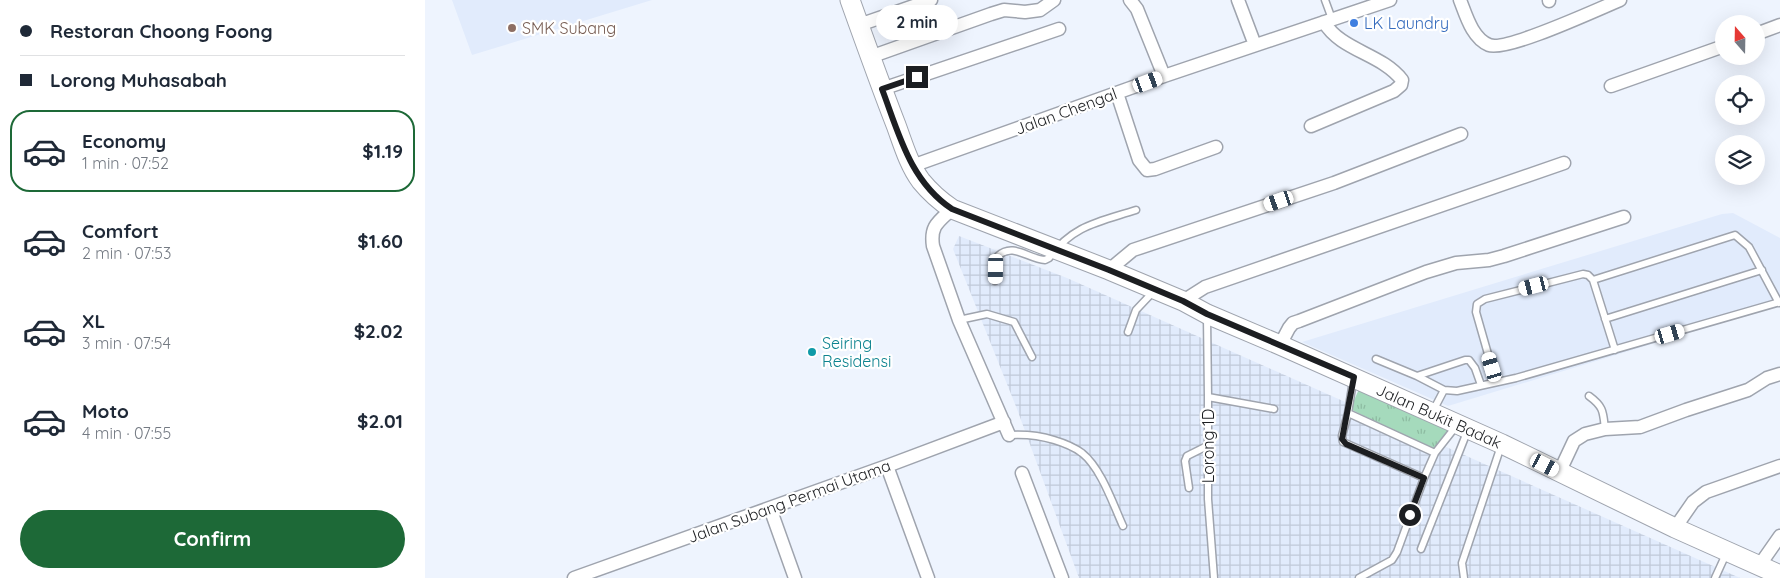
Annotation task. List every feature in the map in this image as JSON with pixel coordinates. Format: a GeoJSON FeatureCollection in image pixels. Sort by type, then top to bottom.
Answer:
{"type":"FeatureCollection","features":[{"type":"Feature","properties":{"kind":"main road","name":"Jalan Bukit Badak"},"geometry":{"type":"LineString","coordinates":[[850,0],[912,166],[921,180],[952,209],[1183,301],[1207,314],[1354,377],[1502,444],[1675,528],[1780,575]]}},
{"type":"Feature","properties":{"kind":"street"},"geometry":{"type":"LineString","coordinates":[[859,25],[931,0]]}},
{"type":"Feature","properties":{"kind":"street"},"geometry":{"type":"LineString","coordinates":[[870,57],[1004,10],[1025,12],[1040,10],[1054,0]]}},
{"type":"Feature","properties":{"kind":"street"},"geometry":{"type":"LineString","coordinates":[[1130,0],[1137,9],[1164,76]]}},
{"type":"Feature","properties":{"kind":"street"},"geometry":{"type":"LineString","coordinates":[[1238,0],[1255,45]]}},
{"type":"Feature","properties":{"kind":"street","name":"Jalan Chengal"},"geometry":{"type":"LineString","coordinates":[[912,166],[1164,76],[1390,0]]}},
{"type":"Feature","properties":{"kind":"street"},"geometry":{"type":"LineString","coordinates":[[1460,0],[1467,19],[1479,38],[1490,45],[1506,45],[1620,0]]}},
{"type":"Feature","properties":{"kind":"street"},"geometry":{"type":"LineString","coordinates":[[1311,126],[1394,91],[1401,85],[1402,80],[1387,66],[1333,35],[1328,20]]}},
{"type":"Feature","properties":{"kind":"street"},"geometry":{"type":"LineString","coordinates":[[1765,31],[1780,26]]}},
{"type":"Feature","properties":{"kind":"street"},"geometry":{"type":"LineString","coordinates":[[882,89],[1059,29]]}},
{"type":"Feature","properties":{"kind":"street"},"geometry":{"type":"LineString","coordinates":[[1611,86],[1715,49]]}},
{"type":"Feature","properties":{"kind":"street"},"geometry":{"type":"LineString","coordinates":[[1117,94],[1139,160],[1147,170],[1155,169],[1216,147]]}},
{"type":"Feature","properties":{"kind":"street"},"geometry":{"type":"LineString","coordinates":[[1109,270],[1133,250],[1334,182],[1461,134]]}},
{"type":"Feature","properties":{"kind":"street"},"geometry":{"type":"LineString","coordinates":[[1183,301],[1205,287],[1564,163]]}},
{"type":"Feature","properties":{"kind":"street"},"geometry":{"type":"LineString","coordinates":[[952,209],[933,227],[931,237],[933,246],[959,320],[1009,435]]}},
{"type":"Feature","properties":{"kind":"street"},"geometry":{"type":"LineString","coordinates":[[1280,345],[1293,324],[1426,272],[1456,263],[1489,260],[1504,256],[1624,217]]}},
{"type":"Feature","properties":{"kind":"street"},"geometry":{"type":"LineString","coordinates":[[1559,473],[1575,441],[1585,434],[1605,429],[1640,427],[1749,390],[1767,378],[1780,374]]}},
{"type":"Feature","properties":{"kind":"street","name":"Jalan Subang Permai Utama"},"geometry":{"type":"LineString","coordinates":[[574,578],[1004,422]]}},
{"type":"Feature","properties":{"kind":"street"},"geometry":{"type":"LineString","coordinates":[[887,466],[928,578]]}},
{"type":"Feature","properties":{"kind":"street"},"geometry":{"type":"LineString","coordinates":[[1675,528],[1693,502],[1707,492],[1780,466]]}},
{"type":"Feature","properties":{"kind":"street"},"geometry":{"type":"LineString","coordinates":[[1022,473],[1062,578]]}},
{"type":"Feature","properties":{"kind":"street"},"geometry":{"type":"LineString","coordinates":[[770,508],[795,578]]}},
{"type":"Feature","properties":{"kind":"street"},"geometry":{"type":"LineString","coordinates":[[1759,566],[1780,536]]}},
{"type":"Feature","properties":{"kind":"lane"},"geometry":{"type":"LineString","coordinates":[[1328,1],[1328,20]]}},
{"type":"Feature","properties":{"kind":"lane"},"geometry":{"type":"LineString","coordinates":[[995,281],[998,256],[1003,251],[1009,249],[1045,260],[1071,234],[1083,227],[1136,210]]}},
{"type":"Feature","properties":{"kind":"lane"},"geometry":{"type":"LineString","coordinates":[[1376,358],[1444,390],[1457,391],[1615,350],[1780,303],[1749,247],[1735,235],[1593,280]]}},
{"type":"Feature","properties":{"kind":"lane"},"geometry":{"type":"LineString","coordinates":[[1605,318],[1762,270]]}},
{"type":"Feature","properties":{"kind":"lane"},"geometry":{"type":"LineString","coordinates":[[1496,382],[1475,312],[1477,304],[1485,299],[1583,274],[1588,275],[1593,280],[1615,350]]}},
{"type":"Feature","properties":{"kind":"lane"},"geometry":{"type":"LineString","coordinates":[[1128,332],[1136,310],[1156,290]]}},
{"type":"Feature","properties":{"kind":"lane"},"geometry":{"type":"LineString","coordinates":[[959,320],[987,314],[1014,322],[1032,356]]}},
{"type":"Feature","properties":{"kind":"lane","name":"Lorong 1D"},"geometry":{"type":"LineString","coordinates":[[1207,314],[1208,499],[1214,578]]}},
{"type":"Feature","properties":{"kind":"lane"},"geometry":{"type":"LineString","coordinates":[[1417,376],[1469,360],[1475,368],[1481,385]]}},
{"type":"Feature","properties":{"kind":"lane"},"geometry":{"type":"LineString","coordinates":[[1354,377],[1342,436],[1343,442],[1424,478]]}},
{"type":"Feature","properties":{"kind":"lane"},"geometry":{"type":"LineString","coordinates":[[1432,413],[1444,390]]}},
{"type":"Feature","properties":{"kind":"lane"},"geometry":{"type":"LineString","coordinates":[[1589,396],[1599,403],[1603,409],[1605,429]]}},
{"type":"Feature","properties":{"kind":"lane"},"geometry":{"type":"LineString","coordinates":[[1208,397],[1274,409]]}},
{"type":"Feature","properties":{"kind":"lane"},"geometry":{"type":"LineString","coordinates":[[1348,413],[1435,453]]}},
{"type":"Feature","properties":{"kind":"lane"},"geometry":{"type":"LineString","coordinates":[[1359,578],[1392,560],[1397,552],[1435,453],[1463,427]]}},
{"type":"Feature","properties":{"kind":"lane"},"geometry":{"type":"LineString","coordinates":[[1421,549],[1463,427]]}},
{"type":"Feature","properties":{"kind":"lane"},"geometry":{"type":"LineString","coordinates":[[1009,435],[1039,435],[1068,445],[1083,454],[1098,472],[1123,526]]}},
{"type":"Feature","properties":{"kind":"lane"},"geometry":{"type":"LineString","coordinates":[[1464,578],[1462,564],[1502,444]]}},
{"type":"Feature","properties":{"kind":"lane"},"geometry":{"type":"LineString","coordinates":[[1189,488],[1185,461],[1187,456],[1207,446]]}},
{"type":"Feature","properties":{"kind":"lane"},"geometry":{"type":"LineString","coordinates":[[1715,578],[1727,552]]}},
{"type":"Feature","properties":{"kind":"shaded area","name":"SMK Subang"},"geometry":{"type":"Polygon","coordinates":[[[452,0],[652,0],[472,55],[452,0]]]}},
{"type":"Feature","properties":{"kind":"shaded area"},"geometry":{"type":"Polygon","coordinates":[[[1733,213],[1780,238],[1780,305],[1448,406],[1302,342],[1722,214],[1733,213]]]}},
{"type":"Feature","properties":{"kind":"shaded area"},"geometry":{"type":"Polygon","coordinates":[[[959,236],[1067,278],[1740,578],[1079,578],[1017,409],[953,249],[959,236]]]}},
{"type":"Feature","properties":{"kind":"green space"},"geometry":{"type":"Polygon","coordinates":[[[1360,387],[1449,430],[1434,450],[1350,409],[1360,387]]]}},
{"type":"Feature","properties":{"kind":"place","name":"LK Laundry"},"geometry":{"type":"Point","coordinates":[1354,23]}},
{"type":"Feature","properties":{"kind":"place","name":"SMK Subang"},"geometry":{"type":"Point","coordinates":[512,28]}},
{"type":"Feature","properties":{"kind":"place","name":"Seiring Residensi"},"geometry":{"type":"Point","coordinates":[812,352]}},
{"type":"Feature","properties":{"kind":"route"},"geometry":{"type":"LineString","coordinates":[[917,77],[882,89],[912,166],[921,180],[941,201],[952,209],[1109,270],[1354,377],[1342,436],[1343,442],[1424,478],[1410,515]]}}]}
